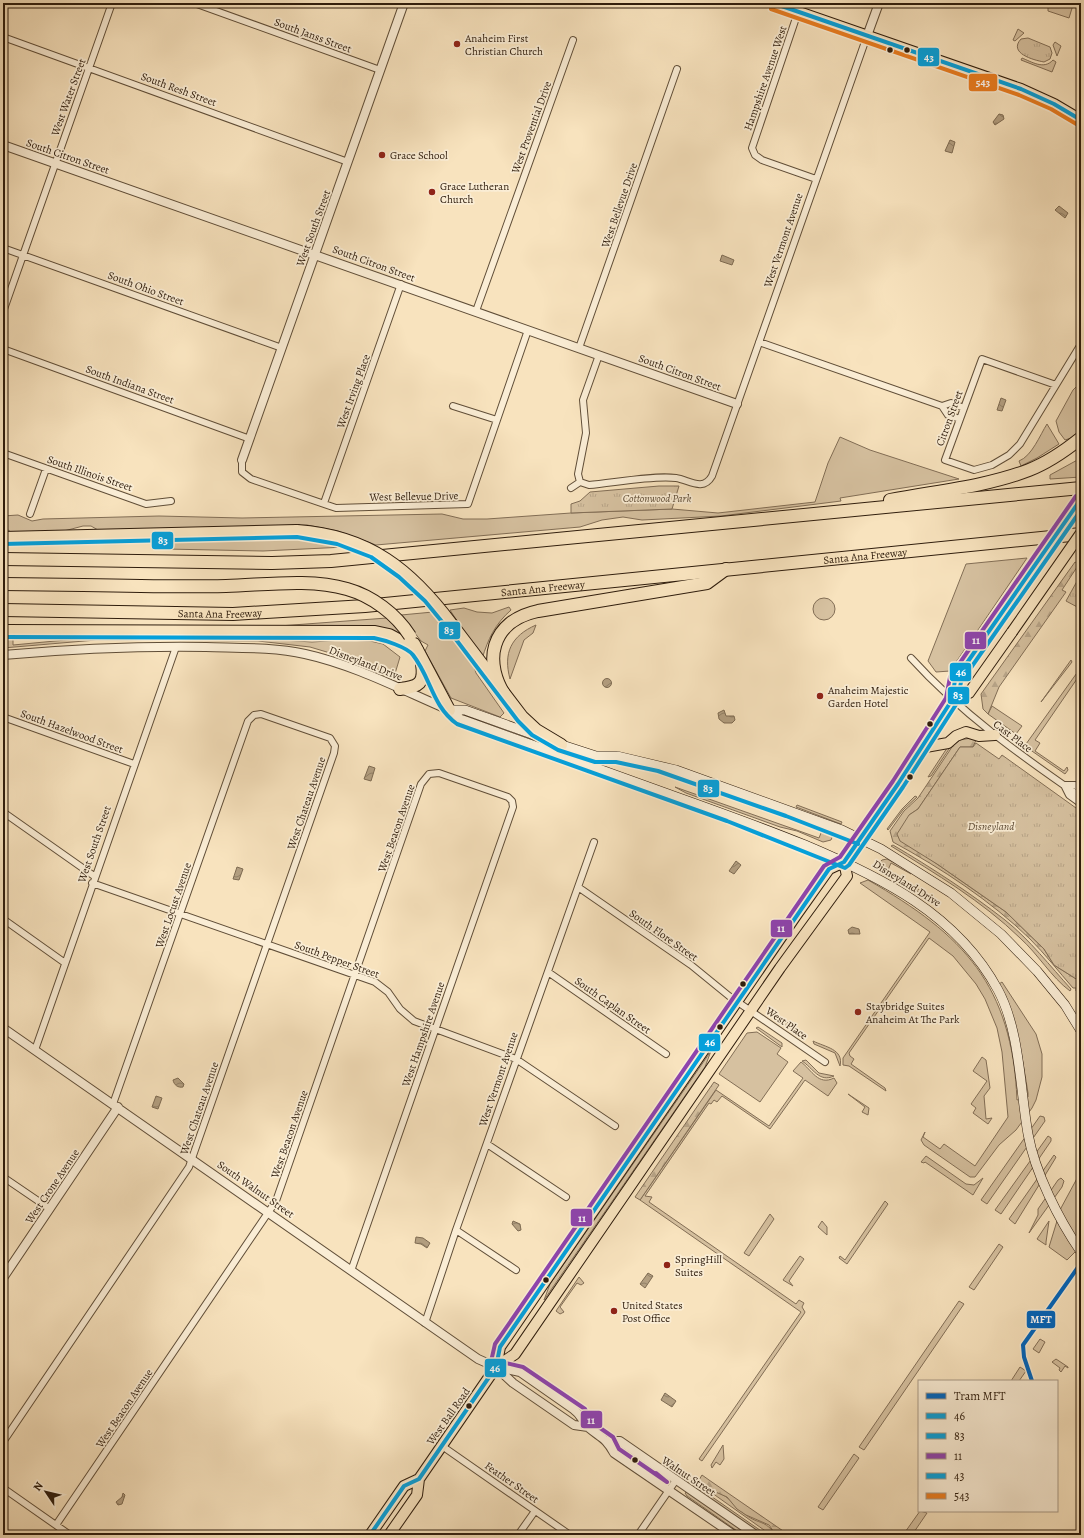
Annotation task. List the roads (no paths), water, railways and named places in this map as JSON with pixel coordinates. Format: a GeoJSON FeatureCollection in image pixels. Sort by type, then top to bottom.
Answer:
{"type":"FeatureCollection","features":[{"type":"Feature","properties":{"kind":"highway"},"geometry":{"type":"LineString","coordinates":[[810,515],[983,483],[1006,477],[1029,470],[1081,438]]}},
{"type":"Feature","properties":{"kind":"highway"},"geometry":{"type":"LineString","coordinates":[[3,559],[272,563],[331,561],[1081,488]]}},
{"type":"Feature","properties":{"kind":"highway"},"geometry":{"type":"LineString","coordinates":[[3,538],[297,531],[312,532],[340,538],[366,548],[390,561],[419,585],[522,717],[536,730],[561,745]]}},
{"type":"Feature","properties":{"kind":"highway","name":"Santa Ana Freeway"},"geometry":{"type":"LineString","coordinates":[[3,610],[232,614],[302,611],[507,592],[1081,534]]}},
{"type":"Feature","properties":{"kind":"highway"},"geometry":{"type":"LineString","coordinates":[[508,700],[495,674],[493,656],[497,639],[502,631],[515,619],[538,611],[707,583],[726,569]]}},
{"type":"Feature","properties":{"kind":"highway"},"geometry":{"type":"LineString","coordinates":[[3,584],[218,586],[304,583],[329,585],[349,589],[370,599],[397,620],[410,636],[449,710]]}},
{"type":"Feature","properties":{"kind":"highway"},"geometry":{"type":"LineString","coordinates":[[3,631],[374,632],[389,636],[419,654],[424,675],[420,683],[413,688],[400,689]]}},
{"type":"Feature","properties":{"kind":"main road"},"geometry":{"type":"LineString","coordinates":[[774,3],[1021,89],[1054,104],[1081,120]]}},
{"type":"Feature","properties":{"kind":"main road"},"geometry":{"type":"LineString","coordinates":[[844,862],[898,784],[952,700],[955,680],[1081,499]]}},
{"type":"Feature","properties":{"kind":"main road"},"geometry":{"type":"LineString","coordinates":[[952,700],[969,693],[1081,534]]}},
{"type":"Feature","properties":{"kind":"main road","name":"Disneyland Drive"},"geometry":{"type":"LineString","coordinates":[[449,710],[465,710],[561,745],[596,756],[617,756],[665,767],[788,810],[860,838],[911,867],[978,914],[1001,934],[1037,971],[1065,1005],[1081,1031]]}},
{"type":"Feature","properties":{"kind":"main road","name":"Disneyland Drive"},"geometry":{"type":"LineString","coordinates":[[449,710],[460,719],[729,815],[844,862],[895,888],[932,912],[956,933],[981,962],[999,991],[1010,1023],[1019,1063],[1028,1136],[1040,1176],[1065,1229],[1081,1252]]}},
{"type":"Feature","properties":{"kind":"main road"},"geometry":{"type":"LineString","coordinates":[[920,748],[948,743],[956,736],[966,732],[979,736],[996,735]]}},
{"type":"Feature","properties":{"kind":"main road","name":"West Ball Road"},"geometry":{"type":"LineString","coordinates":[[389,1535],[417,1495],[419,1479],[496,1367],[515,1354],[751,1011],[847,876],[844,862],[828,868],[500,1347],[496,1367]]}},
{"type":"Feature","properties":{"kind":"main road","name":"West Ball Road"},"geometry":{"type":"LineString","coordinates":[[370,1535],[404,1486],[419,1479]]}},
{"type":"Feature","properties":{"kind":"street","name":"West Water Street"},"geometry":{"type":"LineString","coordinates":[[3,312],[112,3]]}},
{"type":"Feature","properties":{"kind":"street","name":"South Janss Street"},"geometry":{"type":"LineString","coordinates":[[194,3],[380,70]]}},
{"type":"Feature","properties":{"kind":"street","name":"West South Street"},"geometry":{"type":"LineString","coordinates":[[242,460],[404,3]]}},
{"type":"Feature","properties":{"kind":"street","name":"West Vermont Avenue"},"geometry":{"type":"LineString","coordinates":[[580,482],[589,485],[672,478],[701,485],[706,484],[712,476],[879,3]]}},
{"type":"Feature","properties":{"kind":"street","name":"Hampshire Avenue West"},"geometry":{"type":"LineString","coordinates":[[798,12],[752,144],[753,152],[762,160],[816,180]]}},
{"type":"Feature","properties":{"kind":"street","name":"South Resh Street"},"geometry":{"type":"LineString","coordinates":[[3,37],[348,162]]}},
{"type":"Feature","properties":{"kind":"street","name":"West Provential Drive"},"geometry":{"type":"LineString","coordinates":[[476,311],[573,40]]}},
{"type":"Feature","properties":{"kind":"street","name":"West Bellevue Drive"},"geometry":{"type":"LineString","coordinates":[[579,348],[677,69]]}},
{"type":"Feature","properties":{"kind":"street","name":"South Citron Street"},"geometry":{"type":"LineString","coordinates":[[3,145],[401,284],[737,404]]}},
{"type":"Feature","properties":{"kind":"street","name":"South Ohio Street"},"geometry":{"type":"LineString","coordinates":[[3,248],[282,348]]}},
{"type":"Feature","properties":{"kind":"street","name":"West Irving Place"},"geometry":{"type":"LineString","coordinates":[[324,504],[401,284]]}},
{"type":"Feature","properties":{"kind":"street","name":"West Bellevue Drive"},"geometry":{"type":"LineString","coordinates":[[242,460],[242,472],[251,479],[336,508],[468,504],[528,330]]}},
{"type":"Feature","properties":{"kind":"street"},"geometry":{"type":"LineString","coordinates":[[759,342],[942,406],[948,414],[960,419]]}},
{"type":"Feature","properties":{"kind":"street","name":"Citron Street"},"geometry":{"type":"LineString","coordinates":[[1056,386],[982,359],[945,460],[974,470],[992,465],[1009,455],[1020,444],[1056,386],[1081,344]]}},
{"type":"Feature","properties":{"kind":"street","name":"South Indiana Street"},"geometry":{"type":"LineString","coordinates":[[3,349],[250,439]]}},
{"type":"Feature","properties":{"kind":"street"},"geometry":{"type":"LineString","coordinates":[[571,488],[580,482],[578,474],[586,433],[583,400],[599,355]]}},
{"type":"Feature","properties":{"kind":"street"},"geometry":{"type":"LineString","coordinates":[[942,406],[951,403],[964,408]]}},
{"type":"Feature","properties":{"kind":"street"},"geometry":{"type":"LineString","coordinates":[[453,406],[497,420]]}},
{"type":"Feature","properties":{"kind":"street","name":"South Illinois Street"},"geometry":{"type":"LineString","coordinates":[[3,453],[146,504],[171,501]]}},
{"type":"Feature","properties":{"kind":"street"},"geometry":{"type":"LineString","coordinates":[[30,514],[46,469]]}},
{"type":"Feature","properties":{"kind":"street","name":"West South Street"},"geometry":{"type":"LineString","coordinates":[[35,1050],[94,876],[176,647]]}},
{"type":"Feature","properties":{"kind":"street","name":"Disneyland Drive"},"geometry":{"type":"LineString","coordinates":[[3,655],[100,648],[176,647],[270,650],[305,654],[344,665],[449,710]]}},
{"type":"Feature","properties":{"kind":"street","name":"Cast Place"},"geometry":{"type":"LineString","coordinates":[[911,658],[952,700],[996,735],[1064,785],[1080,800]]}},
{"type":"Feature","properties":{"kind":"street","name":"West Locust Avenue"},"geometry":{"type":"LineString","coordinates":[[116,1106],[246,723],[254,715],[261,714],[325,736],[334,743]]}},
{"type":"Feature","properties":{"kind":"street","name":"South Hazelwood Street"},"geometry":{"type":"LineString","coordinates":[[3,717],[134,764]]}},
{"type":"Feature","properties":{"kind":"street","name":"West Chateau Avenue"},"geometry":{"type":"LineString","coordinates":[[3,1442],[189,1167],[334,754],[334,743]]}},
{"type":"Feature","properties":{"kind":"street","name":"West Beacon Avenue"},"geometry":{"type":"LineString","coordinates":[[56,1525],[276,1201],[421,784],[429,774],[439,773],[508,797],[513,804]]}},
{"type":"Feature","properties":{"kind":"street","name":"Cast Place"},"geometry":{"type":"LineString","coordinates":[[1064,785],[1075,785],[1081,790]]}},
{"type":"Feature","properties":{"kind":"street","name":"West Hampshire Avenue"},"geometry":{"type":"LineString","coordinates":[[351,1271],[513,804]]}},
{"type":"Feature","properties":{"kind":"street"},"geometry":{"type":"LineString","coordinates":[[3,812],[94,876]]}},
{"type":"Feature","properties":{"kind":"street","name":"West Vermont Avenue"},"geometry":{"type":"LineString","coordinates":[[425,1323],[516,1059],[594,842]]}},
{"type":"Feature","properties":{"kind":"street","name":"South Pepper Street"},"geometry":{"type":"LineString","coordinates":[[92,883],[380,985],[388,992],[400,1009],[409,1018],[435,1030],[516,1059],[615,1126]]}},
{"type":"Feature","properties":{"kind":"street","name":"South Flore Street"},"geometry":{"type":"LineString","coordinates":[[578,887],[706,976],[721,990],[737,1001]]}},
{"type":"Feature","properties":{"kind":"street"},"geometry":{"type":"LineString","coordinates":[[3,920],[65,963]]}},
{"type":"Feature","properties":{"kind":"street","name":"South Caplan Street"},"geometry":{"type":"LineString","coordinates":[[548,972],[666,1054]]}},
{"type":"Feature","properties":{"kind":"street","name":"West Place"},"geometry":{"type":"LineString","coordinates":[[737,1001],[825,1062]]}},
{"type":"Feature","properties":{"kind":"street","name":"South Walnut Street"},"geometry":{"type":"LineString","coordinates":[[3,1028],[192,1158],[425,1323],[478,1359],[496,1367]]}},
{"type":"Feature","properties":{"kind":"street","name":"West Crone Avenue"},"geometry":{"type":"LineString","coordinates":[[3,1278],[50,1209],[116,1106]]}},
{"type":"Feature","properties":{"kind":"street"},"geometry":{"type":"LineString","coordinates":[[487,1144],[566,1197]]}},
{"type":"Feature","properties":{"kind":"street"},"geometry":{"type":"LineString","coordinates":[[3,1177],[50,1209]]}},
{"type":"Feature","properties":{"kind":"street"},"geometry":{"type":"LineString","coordinates":[[456,1230],[516,1270]]}},
{"type":"Feature","properties":{"kind":"street","name":"Walnut Street"},"geometry":{"type":"LineString","coordinates":[[496,1367],[513,1383],[574,1425],[588,1427]]}},
{"type":"Feature","properties":{"kind":"street","name":"Walnut Street"},"geometry":{"type":"LineString","coordinates":[[496,1367],[520,1372],[581,1414],[588,1427],[608,1442],[614,1452],[734,1535]]}},
{"type":"Feature","properties":{"kind":"street","name":"Walnut Street"},"geometry":{"type":"LineString","coordinates":[[608,1442],[620,1441],[756,1535]]}},
{"type":"Feature","properties":{"kind":"street","name":"Feather Street"},"geometry":{"type":"LineString","coordinates":[[442,1446],[570,1535]]}},
{"type":"Feature","properties":{"kind":"street"},"geometry":{"type":"LineString","coordinates":[[638,1535],[676,1480]]}},
{"type":"Feature","properties":{"kind":"street"},"geometry":{"type":"LineString","coordinates":[[3,1488],[70,1535]]}},
{"type":"Feature","properties":{"kind":"street"},"geometry":{"type":"LineString","coordinates":[[518,1535],[535,1511]]}},
{"type":"Feature","properties":{"kind":"water"},"geometry":{"type":"Polygon","coordinates":[[[999,114],[1003,115],[1004,119],[995,125],[993,122],[999,114]]]}},
{"type":"Feature","properties":{"kind":"water"},"geometry":{"type":"Polygon","coordinates":[[[950,140],[955,142],[952,153],[945,151],[950,140]]]}},
{"type":"Feature","properties":{"kind":"water"},"geometry":{"type":"Polygon","coordinates":[[[1059,206],[1068,213],[1065,218],[1055,210],[1059,206]]]}},
{"type":"Feature","properties":{"kind":"water"},"geometry":{"type":"Polygon","coordinates":[[[722,255],[734,260],[732,265],[720,261],[722,255]]]}},
{"type":"Feature","properties":{"kind":"water"},"geometry":{"type":"Polygon","coordinates":[[[1001,398],[1006,400],[1002,411],[997,410],[1001,398]]]}},
{"type":"Feature","properties":{"kind":"water"},"geometry":{"type":"Polygon","coordinates":[[[607,678],[612,683],[607,688],[602,683],[607,678]]]}},
{"type":"Feature","properties":{"kind":"water"},"geometry":{"type":"Polygon","coordinates":[[[724,710],[726,716],[734,716],[735,720],[732,723],[724,723],[719,719],[718,713],[724,710]]]}},
{"type":"Feature","properties":{"kind":"water"},"geometry":{"type":"Polygon","coordinates":[[[369,766],[375,768],[371,781],[364,779],[369,766]]]}},
{"type":"Feature","properties":{"kind":"water"},"geometry":{"type":"Polygon","coordinates":[[[736,861],[741,865],[734,874],[729,871],[736,861]]]}},
{"type":"Feature","properties":{"kind":"water"},"geometry":{"type":"Polygon","coordinates":[[[237,867],[243,869],[239,880],[233,879],[237,867]]]}},
{"type":"Feature","properties":{"kind":"water"},"geometry":{"type":"Polygon","coordinates":[[[852,927],[859,929],[860,934],[849,934],[848,930],[852,927]]]}},
{"type":"Feature","properties":{"kind":"water"},"geometry":{"type":"Polygon","coordinates":[[[178,1078],[184,1084],[183,1087],[178,1087],[174,1083],[173,1080],[178,1078]]]}},
{"type":"Feature","properties":{"kind":"water"},"geometry":{"type":"Polygon","coordinates":[[[156,1096],[162,1098],[158,1109],[152,1107],[156,1096]]]}},
{"type":"Feature","properties":{"kind":"water"},"geometry":{"type":"Polygon","coordinates":[[[513,1221],[520,1224],[521,1230],[518,1231],[512,1224],[513,1221]]]}},
{"type":"Feature","properties":{"kind":"water"},"geometry":{"type":"Polygon","coordinates":[[[416,1237],[423,1238],[430,1243],[427,1248],[421,1244],[415,1243],[416,1237]]]}},
{"type":"Feature","properties":{"kind":"water"},"geometry":{"type":"Polygon","coordinates":[[[648,1273],[653,1276],[645,1288],[640,1284],[648,1273]]]}},
{"type":"Feature","properties":{"kind":"water"},"geometry":{"type":"Polygon","coordinates":[[[665,1393],[676,1401],[672,1407],[661,1400],[665,1393]]]}},
{"type":"Feature","properties":{"kind":"water"},"geometry":{"type":"Polygon","coordinates":[[[123,1493],[125,1495],[122,1504],[118,1505],[116,1502],[122,1497],[123,1493]]]}},
{"type":"Feature","properties":{"kind":"tram line","name":"MFT"},"geometry":{"type":"LineString","coordinates":[[1032,1380],[1024,1357],[1023,1345],[1081,1263]]}},
{"type":"Feature","properties":{"kind":"place","name":"Anaheim First Christian Church"},"geometry":{"type":"Point","coordinates":[457,44]}},
{"type":"Feature","properties":{"kind":"place","name":"Grace School"},"geometry":{"type":"Point","coordinates":[382,155]}},
{"type":"Feature","properties":{"kind":"place","name":"Grace Lutheran Church"},"geometry":{"type":"Point","coordinates":[432,192]}},
{"type":"Feature","properties":{"kind":"place","name":"Anaheim Majestic Garden Hotel"},"geometry":{"type":"Point","coordinates":[820,696]}},
{"type":"Feature","properties":{"kind":"place","name":"Staybridge Suites Anaheim At The Park"},"geometry":{"type":"Point","coordinates":[858,1012]}},
{"type":"Feature","properties":{"kind":"place","name":"SpringHill Suites"},"geometry":{"type":"Point","coordinates":[667,1265]}},
{"type":"Feature","properties":{"kind":"place","name":"United States Post Office"},"geometry":{"type":"Point","coordinates":[614,1311]}},
{"type":"Feature","properties":{"kind":"park label","name":"Cottonwood Park"},"geometry":{"type":"Point","coordinates":[657,498]}},
{"type":"Feature","properties":{"kind":"park label","name":"Disneyland"},"geometry":{"type":"Point","coordinates":[991,826]}}]}
